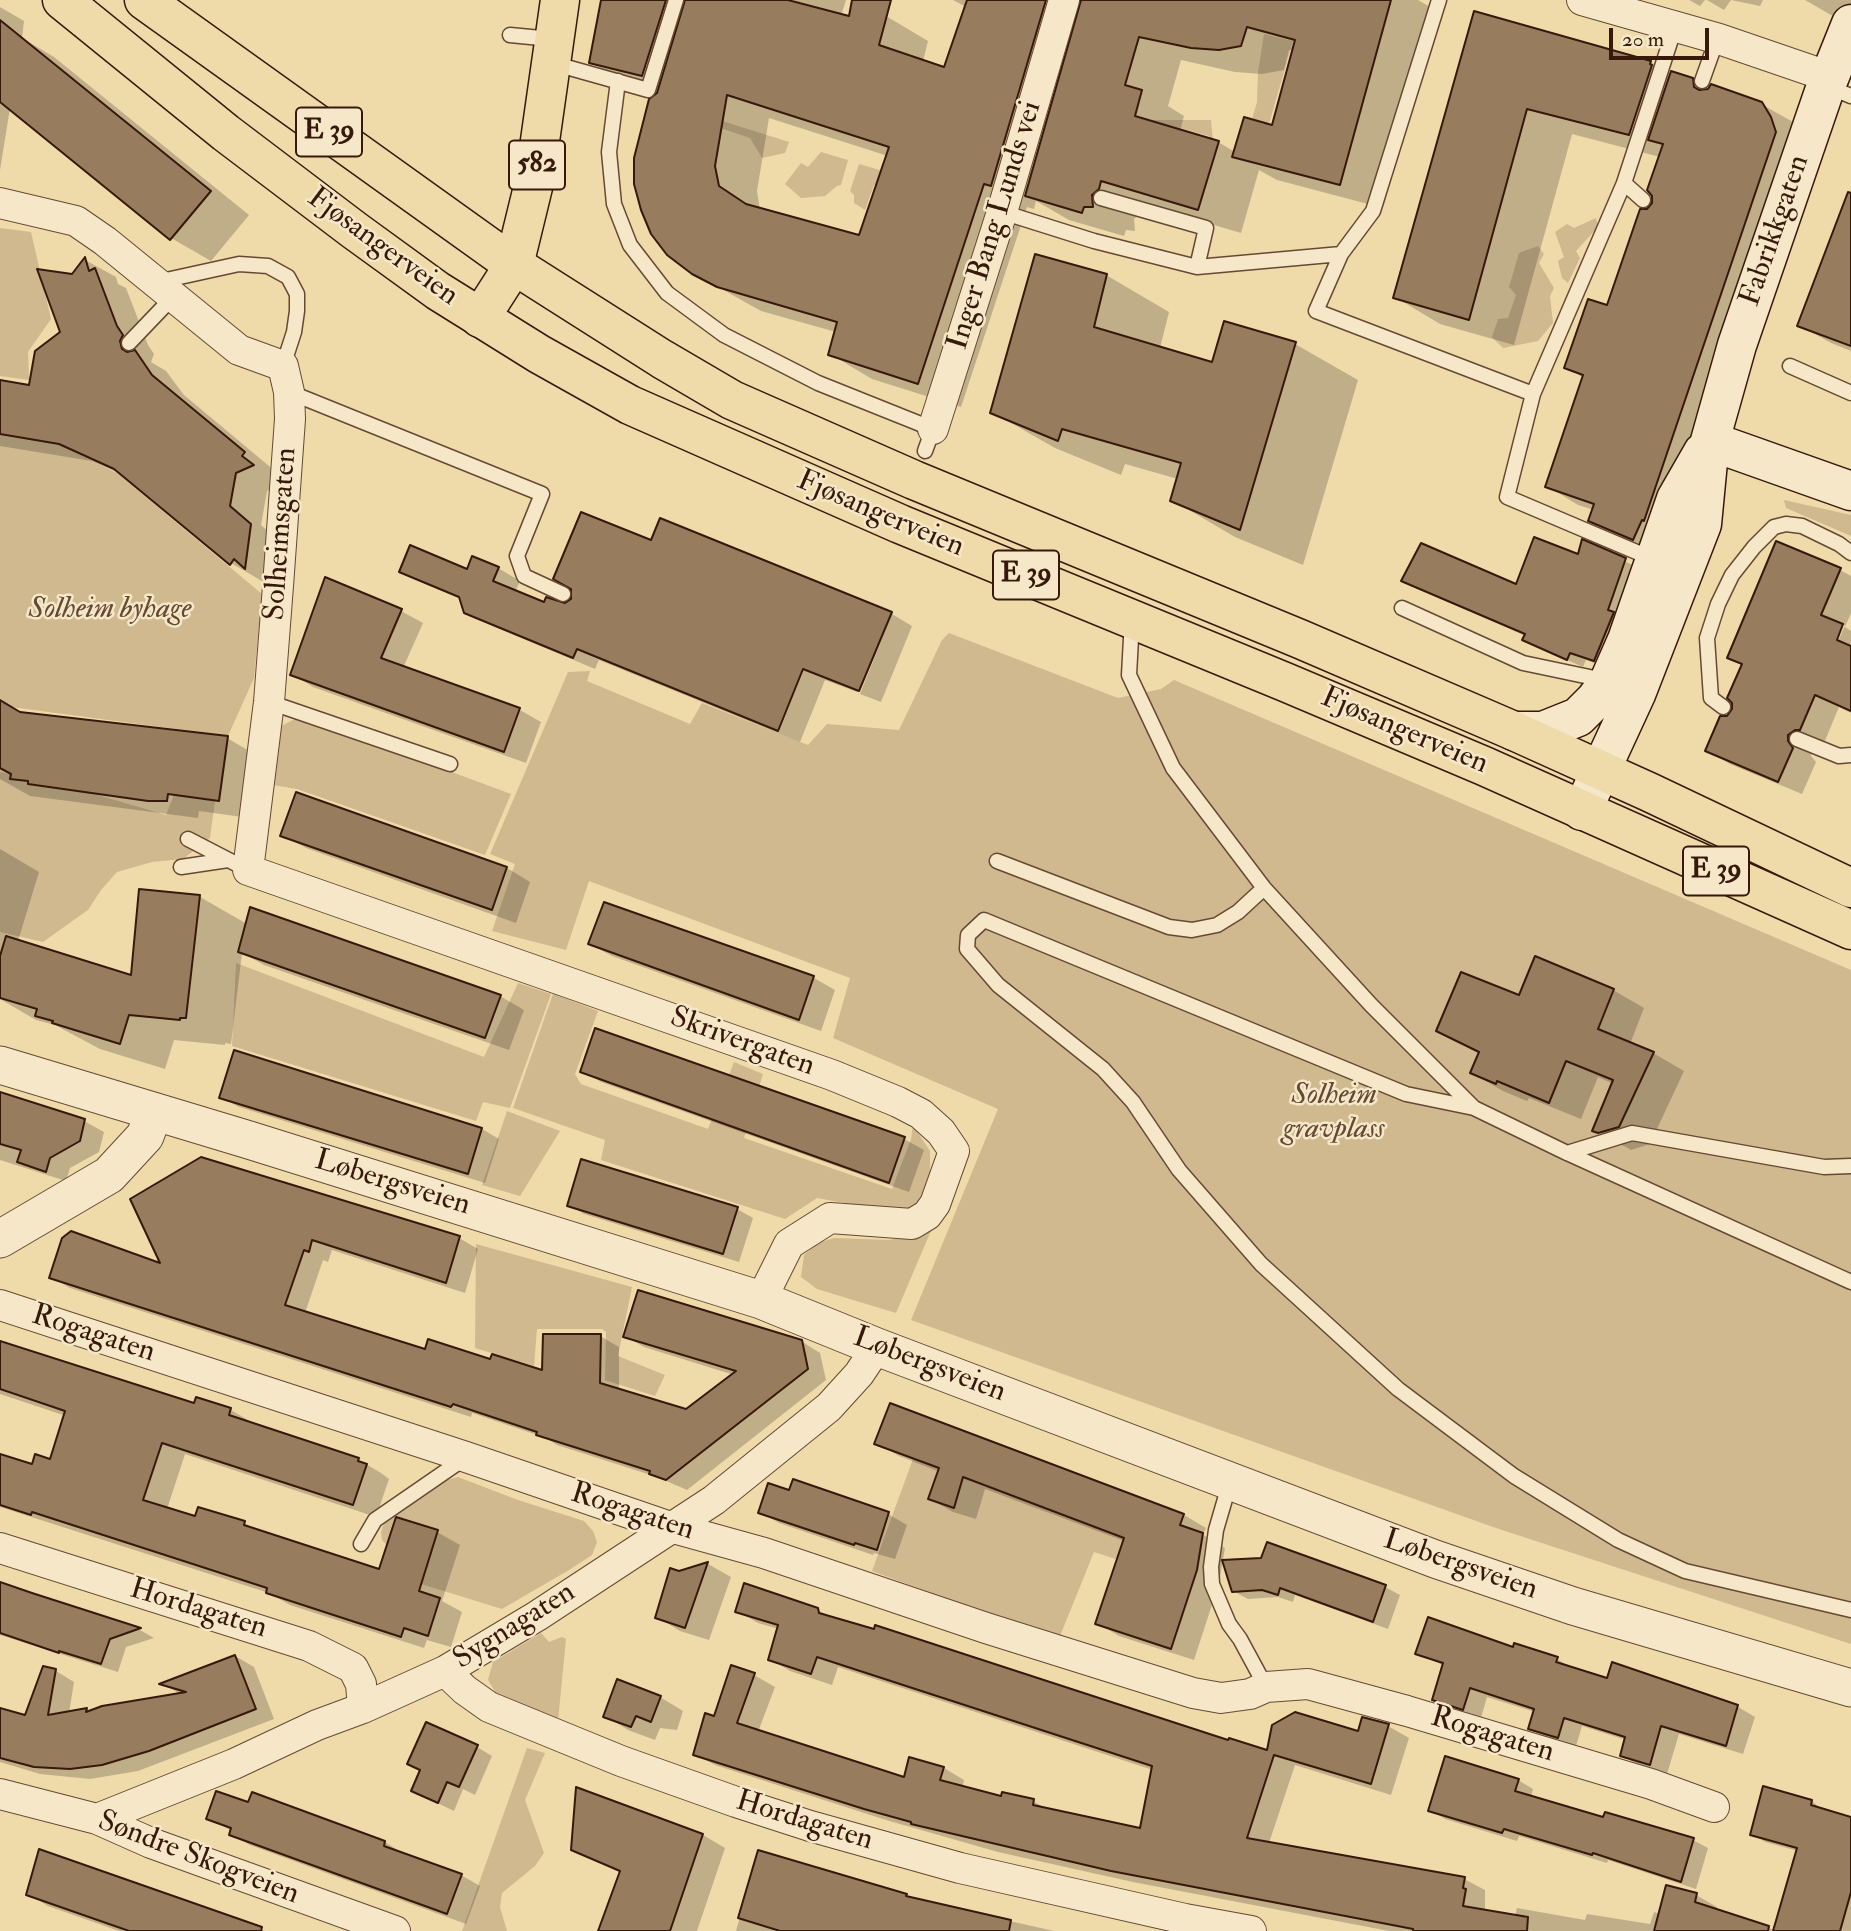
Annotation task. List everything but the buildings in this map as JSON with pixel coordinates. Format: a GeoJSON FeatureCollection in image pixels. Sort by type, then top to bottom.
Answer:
{"type":"FeatureCollection","features":[{"type":"Feature","properties":{"kind":"main road","name":"Fjøsangerveien"},"geometry":{"type":"LineString","coordinates":[[62,0],[226,133],[438,291],[539,354],[630,405],[803,483],[1484,766],[1851,930]]}},
{"type":"Feature","properties":{"kind":"main road","name":"Fjøsangerveien"},"geometry":{"type":"LineString","coordinates":[[144,0],[514,265],[732,400],[903,475],[1300,639],[1514,731],[1851,888]]}},
{"type":"Feature","properties":{"kind":"main road","name":"582"},"geometry":{"type":"LineString","coordinates":[[480,318],[514,265],[534,183],[560,0]]}},
{"type":"Feature","properties":{"kind":"main road","name":"Fabrikkgaten"},"geometry":{"type":"LineString","coordinates":[[1582,811],[1600,770],[1623,688],[1670,566],[1702,524],[1710,441],[1737,345],[1836,86],[1851,24]]}},
{"type":"Feature","properties":{"kind":"main road"},"geometry":{"type":"LineString","coordinates":[[1710,441],[1851,491]]}},
{"type":"Feature","properties":{"kind":"main road","name":"Fabrikkgaten"},"geometry":{"type":"LineString","coordinates":[[1514,731],[1543,731],[1578,717],[1595,700],[1623,688]]}},
{"type":"Feature","properties":{"kind":"street","name":"Inger Bang Lunds vei"},"geometry":{"type":"LineString","coordinates":[[929,440],[1002,212],[1064,0]]}},
{"type":"Feature","properties":{"kind":"street"},"geometry":{"type":"LineString","coordinates":[[1582,0],[1717,39],[1836,86]]}},
{"type":"Feature","properties":{"kind":"street"},"geometry":{"type":"LineString","coordinates":[[0,203],[76,221],[105,241],[239,350],[287,393]]}},
{"type":"Feature","properties":{"kind":"street","name":"Solheimsgaten"},"geometry":{"type":"LineString","coordinates":[[238,865],[269,702],[287,393]]}},
{"type":"Feature","properties":{"kind":"street","name":"Skrivergaten"},"geometry":{"type":"LineString","coordinates":[[238,865],[832,1076],[910,1108],[942,1132],[954,1151],[935,1204],[927,1215],[912,1224],[830,1218],[789,1244],[761,1300]]}},
{"type":"Feature","properties":{"kind":"street","name":"Løbergsveien"},"geometry":{"type":"LineString","coordinates":[[0,1065],[263,1144],[761,1300],[877,1347],[1435,1559],[1573,1606],[1851,1688]]}},
{"type":"Feature","properties":{"kind":"street"},"geometry":{"type":"LineString","coordinates":[[0,1239],[110,1175],[145,1136],[155,1112]]}},
{"type":"Feature","properties":{"kind":"street","name":"Rogagaten"},"geometry":{"type":"LineString","coordinates":[[0,1305],[466,1457],[670,1527],[764,1553],[986,1628],[1194,1693],[1221,1698],[1250,1694],[1266,1687],[1308,1684],[1548,1753],[1714,1807]]}},
{"type":"Feature","properties":{"kind":"street","name":"Sygnagaten"},"geometry":{"type":"LineString","coordinates":[[97,1819],[234,1764],[317,1725],[445,1671],[545,1611],[714,1500],[829,1407],[859,1374],[877,1347]]}},
{"type":"Feature","properties":{"kind":"street","name":"Hordagaten"},"geometry":{"type":"LineString","coordinates":[[0,1548],[310,1646],[353,1668],[361,1684],[363,1707]]}},
{"type":"Feature","properties":{"kind":"street","name":"Hordagaten"},"geometry":{"type":"LineString","coordinates":[[445,1671],[489,1707],[621,1761],[810,1826],[960,1868],[1186,1925],[1251,1931]]}},
{"type":"Feature","properties":{"kind":"street","name":"Søndre Skogveien"},"geometry":{"type":"LineString","coordinates":[[0,1794],[97,1819],[163,1847],[395,1931]]}},
{"type":"Feature","properties":{"kind":"lane"},"geometry":{"type":"LineString","coordinates":[[510,35],[554,51],[618,81],[648,90],[676,0]]}},
{"type":"Feature","properties":{"kind":"lane"},"geometry":{"type":"LineString","coordinates":[[1439,0],[1373,211],[1341,254],[1316,311],[1533,394]]}},
{"type":"Feature","properties":{"kind":"lane"},"geometry":{"type":"LineString","coordinates":[[1670,566],[1507,497],[1533,394],[1624,183],[1675,27]]}},
{"type":"Feature","properties":{"kind":"lane"},"geometry":{"type":"LineString","coordinates":[[1702,81],[1717,39]]}},
{"type":"Feature","properties":{"kind":"lane"},"geometry":{"type":"LineString","coordinates":[[618,81],[609,152],[614,204],[630,245],[667,293],[724,335],[929,440]]}},
{"type":"Feature","properties":{"kind":"lane"},"geometry":{"type":"LineString","coordinates":[[1624,183],[1643,200]]}},
{"type":"Feature","properties":{"kind":"lane"},"geometry":{"type":"LineString","coordinates":[[1101,198],[1206,228],[1197,267]]}},
{"type":"Feature","properties":{"kind":"lane"},"geometry":{"type":"LineString","coordinates":[[1002,212],[1094,241],[1197,267],[1341,254]]}},
{"type":"Feature","properties":{"kind":"lane","name":"Solheimsgaten"},"geometry":{"type":"LineString","coordinates":[[164,290],[239,264],[268,266],[288,278],[298,294],[287,393]]}},
{"type":"Feature","properties":{"kind":"lane"},"geometry":{"type":"LineString","coordinates":[[129,342],[164,290]]}},
{"type":"Feature","properties":{"kind":"lane"},"geometry":{"type":"LineString","coordinates":[[1790,366],[1851,393]]}},
{"type":"Feature","properties":{"kind":"lane"},"geometry":{"type":"LineString","coordinates":[[287,393],[542,494],[517,556],[524,576],[563,594]]}},
{"type":"Feature","properties":{"kind":"lane"},"geometry":{"type":"LineString","coordinates":[[1723,708],[1711,698],[1707,638],[1718,604],[1732,575],[1754,547],[1774,527],[1786,524],[1802,526],[1851,553]]}},
{"type":"Feature","properties":{"kind":"lane"},"geometry":{"type":"LineString","coordinates":[[1402,608],[1523,663],[1623,688]]}},
{"type":"Feature","properties":{"kind":"lane"},"geometry":{"type":"LineString","coordinates":[[1133,619],[1129,675],[1173,768],[1264,888],[1371,1005],[1474,1108]]}},
{"type":"Feature","properties":{"kind":"lane"},"geometry":{"type":"LineString","coordinates":[[269,702],[450,764]]}},
{"type":"Feature","properties":{"kind":"lane"},"geometry":{"type":"LineString","coordinates":[[1797,740],[1839,756],[1851,755]]}},
{"type":"Feature","properties":{"kind":"lane"},"geometry":{"type":"LineString","coordinates":[[188,839],[238,865]]}},
{"type":"Feature","properties":{"kind":"lane"},"geometry":{"type":"LineString","coordinates":[[997,861],[1169,927],[1192,930],[1217,925],[1238,912],[1264,888]]}},
{"type":"Feature","properties":{"kind":"lane"},"geometry":{"type":"LineString","coordinates":[[181,867],[238,865]]}},
{"type":"Feature","properties":{"kind":"lane"},"geometry":{"type":"LineString","coordinates":[[1851,1282],[1474,1108],[1406,1094],[984,920],[968,935],[967,949],[998,985],[1103,1069],[1133,1102],[1180,1170],[1261,1264],[1398,1389],[1514,1476],[1618,1540],[1685,1571],[1851,1610]]}},
{"type":"Feature","properties":{"kind":"lane"},"geometry":{"type":"LineString","coordinates":[[1567,1153],[1632,1133],[1824,1167],[1851,1166]]}},
{"type":"Feature","properties":{"kind":"lane"},"geometry":{"type":"LineString","coordinates":[[361,1544],[375,1520],[466,1457]]}},
{"type":"Feature","properties":{"kind":"lane"},"geometry":{"type":"LineString","coordinates":[[1230,1482],[1216,1530],[1211,1567],[1212,1584],[1220,1607],[1266,1687]]}},
{"type":"Feature","properties":{"kind":"green space"},"geometry":{"type":"Polygon","coordinates":[[[1264,34],[1293,41],[1269,124],[1252,119],[1257,102],[1264,34]]]}},
{"type":"Feature","properties":{"kind":"green space"},"geometry":{"type":"Polygon","coordinates":[[[703,115],[789,142],[785,153],[762,158],[750,138],[703,122],[703,115]]]}},
{"type":"Feature","properties":{"kind":"green space"},"geometry":{"type":"Polygon","coordinates":[[[1150,120],[1211,120],[1213,142],[1209,136],[1150,120]]]}},
{"type":"Feature","properties":{"kind":"green space"},"geometry":{"type":"Polygon","coordinates":[[[821,152],[848,160],[841,185],[825,196],[801,198],[785,184],[801,163],[808,167],[821,152]]]}},
{"type":"Feature","properties":{"kind":"green space"},"geometry":{"type":"Polygon","coordinates":[[[859,164],[960,193],[874,185],[865,210],[854,203],[854,195],[850,191],[859,164]]]}},
{"type":"Feature","properties":{"kind":"green space"},"geometry":{"type":"Polygon","coordinates":[[[1596,218],[1598,227],[1576,251],[1580,258],[1568,283],[1562,278],[1558,261],[1564,257],[1555,232],[1567,224],[1574,228],[1596,218]]]}},
{"type":"Feature","properties":{"kind":"green space"},"geometry":{"type":"Polygon","coordinates":[[[0,228],[31,232],[51,319],[28,352],[29,380],[0,376],[0,228]]]}},
{"type":"Feature","properties":{"kind":"green space"},"geometry":{"type":"Polygon","coordinates":[[[1538,246],[1544,254],[1539,263],[1554,288],[1550,296],[1553,323],[1538,341],[1503,348],[1492,337],[1498,319],[1508,318],[1516,295],[1509,287],[1519,253],[1538,246]]]}},
{"type":"Feature","properties":{"kind":"green space","name":"Solheim byhage"},"geometry":{"type":"Polygon","coordinates":[[[0,433],[56,443],[117,473],[262,594],[254,678],[228,736],[11,707],[0,701],[0,433]]]}},
{"type":"Feature","properties":{"kind":"green space"},"geometry":{"type":"Polygon","coordinates":[[[1784,500],[1851,515],[1851,536],[1786,508],[1784,500]]]}},
{"type":"Feature","properties":{"kind":"green space","name":"Solheim gravplass"},"geometry":{"type":"Polygon","coordinates":[[[949,633],[1118,698],[1161,689],[1174,680],[1851,970],[1851,1644],[1496,1528],[911,1320],[998,1109],[833,1038],[850,978],[589,881],[566,950],[492,931],[515,864],[490,854],[568,672],[590,671],[587,681],[690,724],[702,703],[808,745],[827,724],[899,730],[942,640],[949,633]]]}},
{"type":"Feature","properties":{"kind":"green space"},"geometry":{"type":"Polygon","coordinates":[[[301,716],[511,794],[485,855],[297,789],[267,784],[273,730],[301,716]]]}},
{"type":"Feature","properties":{"kind":"green space"},"geometry":{"type":"Polygon","coordinates":[[[0,772],[87,792],[166,815],[174,795],[215,801],[210,838],[183,859],[152,862],[117,872],[88,910],[43,942],[0,932],[0,772]]]}},
{"type":"Feature","properties":{"kind":"green space"},"geometry":{"type":"Polygon","coordinates":[[[236,963],[484,1057],[518,983],[551,994],[510,1108],[483,1102],[476,1121],[232,1046],[236,963]]]}},
{"type":"Feature","properties":{"kind":"green space"},"geometry":{"type":"Polygon","coordinates":[[[554,991],[559,996],[598,1011],[575,1074],[581,1084],[708,1129],[734,1062],[763,1074],[744,1138],[892,1189],[911,1139],[913,1125],[930,1151],[930,1179],[920,1203],[899,1213],[817,1198],[785,1219],[601,1160],[605,1140],[513,1108],[554,991]]]}},
{"type":"Feature","properties":{"kind":"green space"},"geometry":{"type":"Polygon","coordinates":[[[507,1111],[560,1131],[520,1196],[482,1185],[507,1111]]]}},
{"type":"Feature","properties":{"kind":"green space"},"geometry":{"type":"Polygon","coordinates":[[[933,1226],[896,1313],[817,1289],[801,1277],[804,1255],[818,1243],[834,1238],[890,1240],[933,1226]]]}},
{"type":"Feature","properties":{"kind":"green space"},"geometry":{"type":"Polygon","coordinates":[[[476,1244],[632,1287],[618,1356],[665,1375],[655,1396],[605,1380],[606,1332],[602,1329],[537,1329],[534,1366],[475,1348],[476,1244]]]}},
{"type":"Feature","properties":{"kind":"green space"},"geometry":{"type":"Polygon","coordinates":[[[913,1459],[1130,1541],[1122,1561],[1094,1552],[1060,1636],[872,1571],[913,1459]]]}},
{"type":"Feature","properties":{"kind":"green space"},"geometry":{"type":"Polygon","coordinates":[[[458,1477],[584,1521],[593,1531],[597,1542],[592,1555],[502,1609],[421,1584],[437,1531],[396,1517],[387,1545],[382,1540],[384,1523],[392,1513],[447,1480],[458,1477]]]}},
{"type":"Feature","properties":{"kind":"green space"},"geometry":{"type":"Polygon","coordinates":[[[541,1633],[549,1642],[562,1637],[566,1639],[558,1721],[499,1698],[488,1680],[493,1662],[541,1633]]]}},
{"type":"Feature","properties":{"kind":"green space"},"geometry":{"type":"Polygon","coordinates":[[[527,1748],[545,1753],[525,1800],[544,1853],[535,1866],[502,1893],[500,1907],[507,1931],[462,1931],[527,1748]]]}}]}
